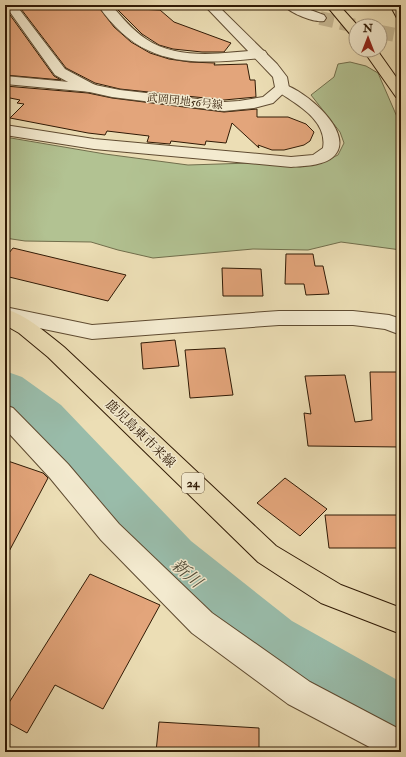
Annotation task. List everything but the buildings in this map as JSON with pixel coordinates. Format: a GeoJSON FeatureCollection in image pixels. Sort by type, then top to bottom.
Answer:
{"type":"FeatureCollection","features":[{"type":"Feature","properties":{"kind":"main road"},"geometry":{"type":"LineString","coordinates":[[332,5],[348,23]]}},
{"type":"Feature","properties":{"kind":"main road"},"geometry":{"type":"LineString","coordinates":[[339,5],[352,18]]}},
{"type":"Feature","properties":{"kind":"main road"},"geometry":{"type":"LineString","coordinates":[[396,5],[401,15]]}},
{"type":"Feature","properties":{"kind":"main road"},"geometry":{"type":"LineString","coordinates":[[388,55],[392,59]]}},
{"type":"Feature","properties":{"kind":"main road"},"geometry":{"type":"LineString","coordinates":[[376,58],[401,94]]}},
{"type":"Feature","properties":{"kind":"main road","name":"鹿児島東市来線"},"geometry":{"type":"LineString","coordinates":[[5,315],[26,328],[56,352],[267,554],[332,594],[401,621]]}},
{"type":"Feature","properties":{"kind":"street","name":"武岡団地56号線"},"geometry":{"type":"LineString","coordinates":[[10,5],[60,72],[71,80],[91,88],[118,93],[233,106],[256,103],[270,99],[282,88]]}},
{"type":"Feature","properties":{"kind":"street"},"geometry":{"type":"LineString","coordinates":[[104,5],[133,36],[147,46],[160,51],[203,58],[260,54]]}},
{"type":"Feature","properties":{"kind":"street"},"geometry":{"type":"LineString","coordinates":[[5,130],[94,144],[291,162],[313,160],[326,154],[332,147],[333,140],[329,130],[305,102],[282,88],[280,76],[260,54],[210,5]]}},
{"type":"Feature","properties":{"kind":"street"},"geometry":{"type":"LineString","coordinates":[[290,5],[293,8],[320,18]]}},
{"type":"Feature","properties":{"kind":"street"},"geometry":{"type":"LineString","coordinates":[[5,80],[91,88]]}},
{"type":"Feature","properties":{"kind":"street"},"geometry":{"type":"LineString","coordinates":[[5,315],[92,332],[279,318],[353,318],[389,322],[401,328]]}},
{"type":"Feature","properties":{"kind":"street"},"geometry":{"type":"LineString","coordinates":[[5,414],[59,471],[110,532],[202,623],[299,693],[398,744],[401,749]]}},
{"type":"Feature","properties":{"kind":"green space"},"geometry":{"type":"Polygon","coordinates":[[[350,62],[366,66],[378,73],[401,126],[401,250],[341,242],[308,250],[253,249],[153,258],[91,242],[25,241],[5,238],[5,137],[105,154],[188,165],[251,163],[300,167],[321,163],[338,155],[344,143],[340,132],[311,95],[334,77],[338,64],[350,62]]]}},
{"type":"Feature","properties":{"kind":"waterway","name":"新川"},"geometry":{"type":"LineString","coordinates":[[5,389],[44,418],[171,559],[270,642],[401,718]]}},
{"type":"Feature","properties":{"kind":"tunnel"},"geometry":{"type":"LineString","coordinates":[[320,18],[348,24]]}},
{"type":"Feature","properties":{"kind":"tunnel"},"geometry":{"type":"LineString","coordinates":[[388,34],[401,36]]}}]}
